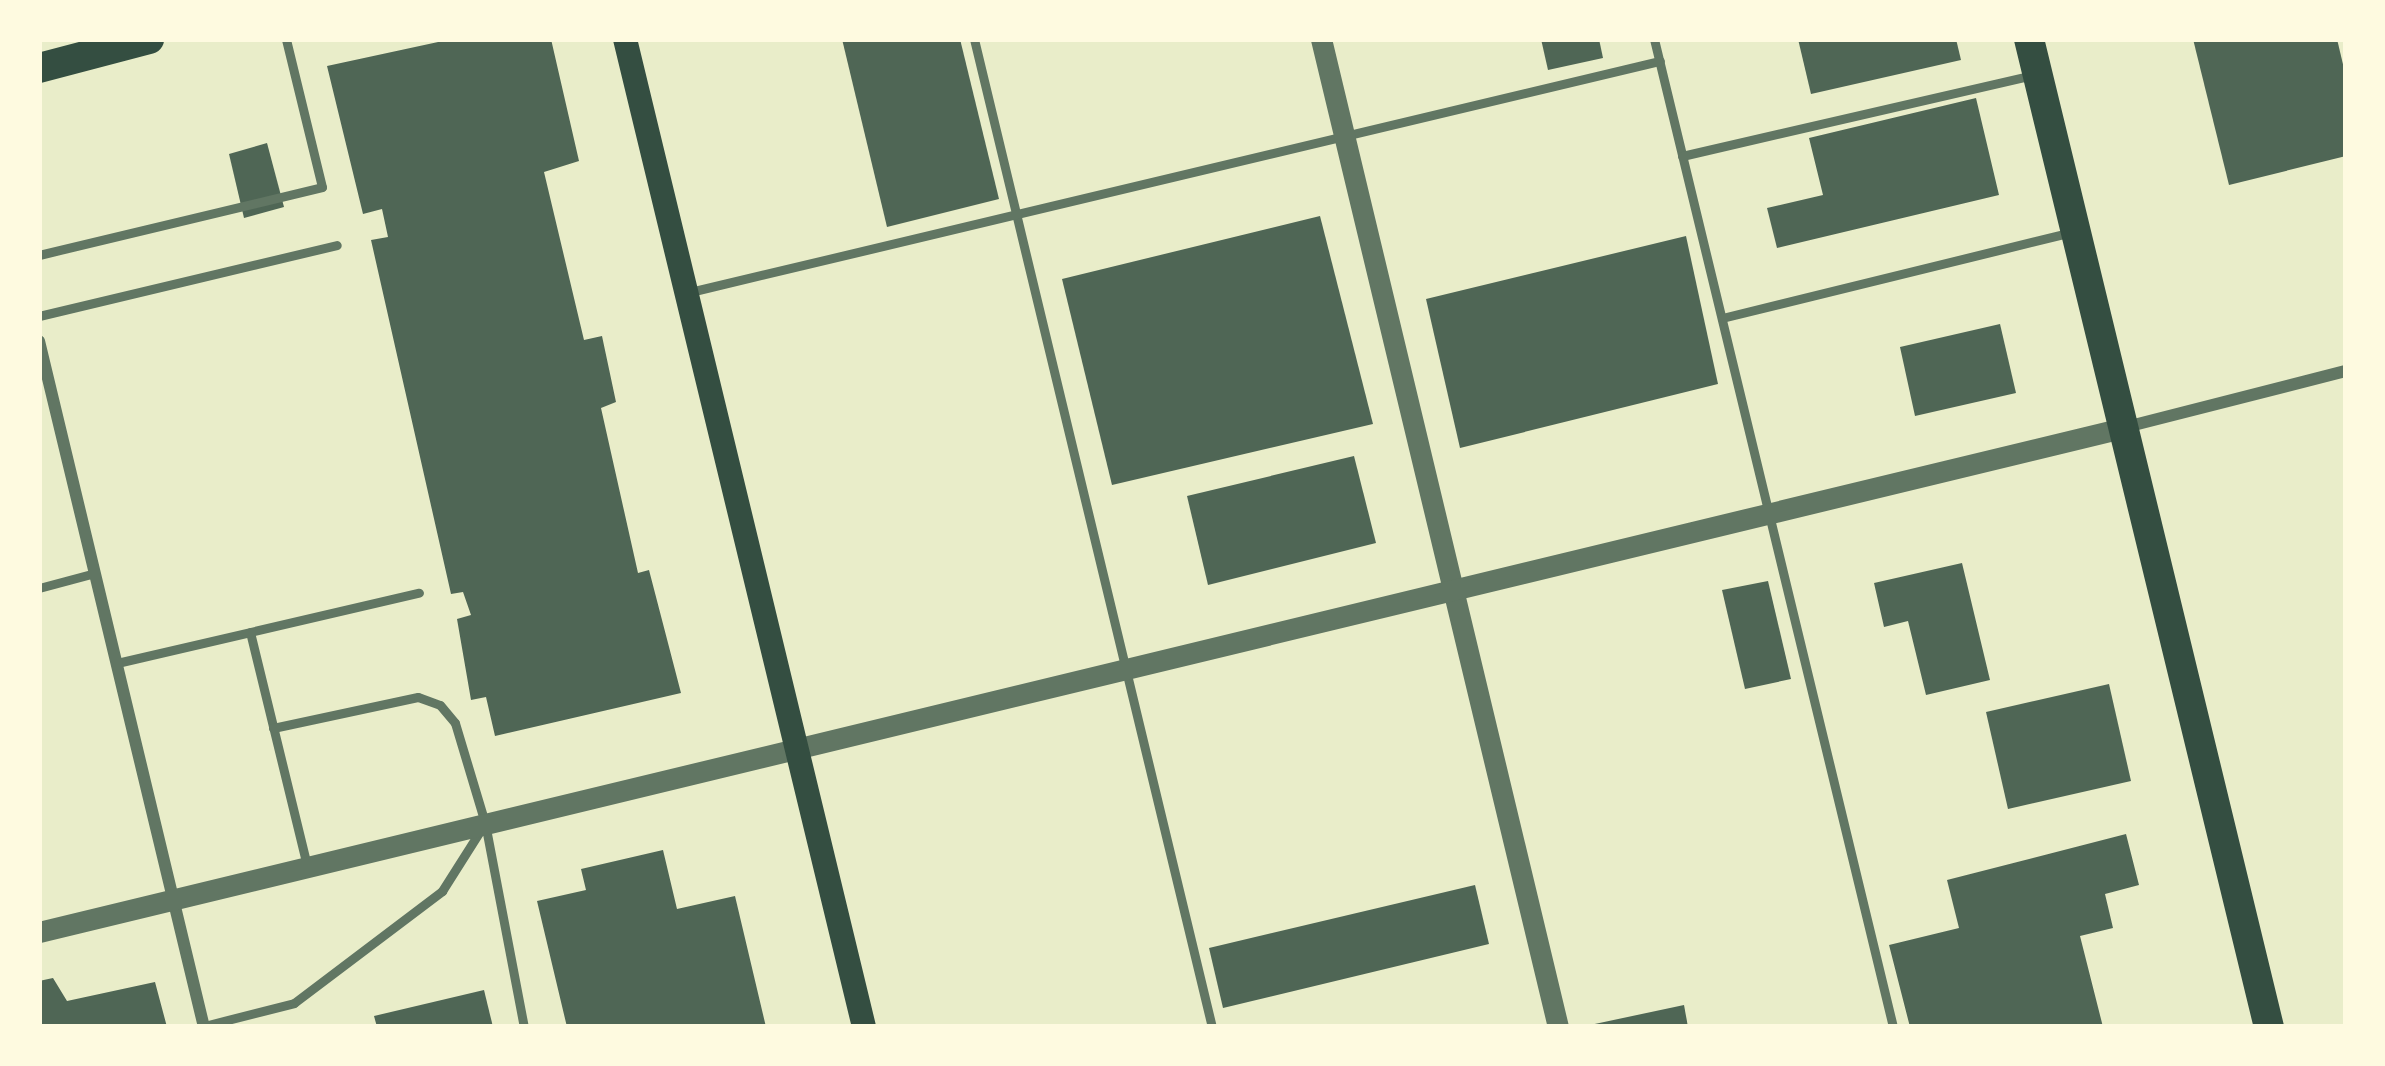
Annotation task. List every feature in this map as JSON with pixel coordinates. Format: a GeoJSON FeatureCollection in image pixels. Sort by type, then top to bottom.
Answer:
{"type":"FeatureCollection","features":[{"type":"Feature","properties":{"kind":"main road"},"geometry":{"type":"LineString","coordinates":[[39,68],[149,39]]}},
{"type":"Feature","properties":{"kind":"main road"},"geometry":{"type":"LineString","coordinates":[[625,39],[864,1027]]}},
{"type":"Feature","properties":{"kind":"main road"},"geometry":{"type":"LineString","coordinates":[[2029,39],[2269,1027]]}},
{"type":"Feature","properties":{"kind":"street"},"geometry":{"type":"LineString","coordinates":[[1321,39],[1558,1027]]}},
{"type":"Feature","properties":{"kind":"street"},"geometry":{"type":"LineString","coordinates":[[39,341],[204,1026]]}},
{"type":"Feature","properties":{"kind":"street"},"geometry":{"type":"LineString","coordinates":[[39,932],[2346,371]]}},
{"type":"Feature","properties":{"kind":"lane"},"geometry":{"type":"LineString","coordinates":[[39,255],[322,187],[286,39]]}},
{"type":"Feature","properties":{"kind":"lane"},"geometry":{"type":"LineString","coordinates":[[974,39],[1012,214],[1212,1027]]}},
{"type":"Feature","properties":{"kind":"lane"},"geometry":{"type":"LineString","coordinates":[[1654,39],[1893,1027]]}},
{"type":"Feature","properties":{"kind":"lane"},"geometry":{"type":"LineString","coordinates":[[685,293],[1660,62]]}},
{"type":"Feature","properties":{"kind":"lane"},"geometry":{"type":"LineString","coordinates":[[1682,156],[2037,74]]}},
{"type":"Feature","properties":{"kind":"lane"},"geometry":{"type":"LineString","coordinates":[[1722,318],[2075,231]]}},
{"type":"Feature","properties":{"kind":"lane"},"geometry":{"type":"LineString","coordinates":[[39,316],[337,245]]}},
{"type":"Feature","properties":{"kind":"lane"},"geometry":{"type":"LineString","coordinates":[[39,588],[95,573]]}},
{"type":"Feature","properties":{"kind":"lane"},"geometry":{"type":"LineString","coordinates":[[117,663],[418,593]]}},
{"type":"Feature","properties":{"kind":"lane"},"geometry":{"type":"LineString","coordinates":[[250,632],[308,866]]}},
{"type":"Feature","properties":{"kind":"lane"},"geometry":{"type":"LineString","coordinates":[[273,728],[388,698],[440,705],[468,755],[524,1027]]}},
{"type":"Feature","properties":{"kind":"lane"},"geometry":{"type":"LineString","coordinates":[[204,1026],[294,1003],[442,891],[485,823]]}},
{"type":"Feature","properties":{"kind":"building"},"geometry":{"type":"Polygon","coordinates":[[[452,39],[551,39],[579,161],[544,172],[584,340],[602,336],[616,402],[601,408],[638,573],[649,570],[681,693],[495,736],[486,697],[471,700],[457,619],[471,615],[463,592],[451,594],[371,240],[388,237],[382,209],[363,214],[327,66],[452,39]]]}},
{"type":"Feature","properties":{"kind":"building"},"geometry":{"type":"Polygon","coordinates":[[[842,39],[960,39],[999,199],[887,227],[842,39]]]}},
{"type":"Feature","properties":{"kind":"building"},"geometry":{"type":"Polygon","coordinates":[[[1541,39],[1599,39],[1603,58],[1548,70],[1541,39]]]}},
{"type":"Feature","properties":{"kind":"building"},"geometry":{"type":"Polygon","coordinates":[[[1798,39],[1956,39],[1961,60],[1811,94],[1798,39]]]}},
{"type":"Feature","properties":{"kind":"building"},"geometry":{"type":"Polygon","coordinates":[[[2193,39],[2337,39],[2346,77],[2346,156],[2229,185],[2193,39]]]}},
{"type":"Feature","properties":{"kind":"building"},"geometry":{"type":"Polygon","coordinates":[[[1976,98],[1999,195],[1777,248],[1767,208],[1823,195],[1809,138],[1976,98]]]}},
{"type":"Feature","properties":{"kind":"building"},"geometry":{"type":"Polygon","coordinates":[[[267,143],[284,207],[244,218],[229,154],[267,143]]]}},
{"type":"Feature","properties":{"kind":"building"},"geometry":{"type":"Polygon","coordinates":[[[1320,216],[1373,424],[1112,485],[1062,279],[1320,216]]]}},
{"type":"Feature","properties":{"kind":"building"},"geometry":{"type":"Polygon","coordinates":[[[1686,236],[1718,384],[1460,448],[1426,299],[1686,236]]]}},
{"type":"Feature","properties":{"kind":"building"},"geometry":{"type":"Polygon","coordinates":[[[2000,324],[2016,393],[1915,416],[1900,347],[2000,324]]]}},
{"type":"Feature","properties":{"kind":"building"},"geometry":{"type":"Polygon","coordinates":[[[1354,456],[1376,543],[1208,585],[1187,496],[1354,456]]]}},
{"type":"Feature","properties":{"kind":"building"},"geometry":{"type":"Polygon","coordinates":[[[1962,563],[1990,680],[1926,695],[1908,621],[1884,627],[1874,583],[1962,563]]]}},
{"type":"Feature","properties":{"kind":"building"},"geometry":{"type":"Polygon","coordinates":[[[1768,581],[1791,679],[1745,689],[1722,590],[1768,581]]]}},
{"type":"Feature","properties":{"kind":"building"},"geometry":{"type":"Polygon","coordinates":[[[2109,684],[2131,781],[2008,809],[1986,712],[2109,684]]]}},
{"type":"Feature","properties":{"kind":"building"},"geometry":{"type":"Polygon","coordinates":[[[2126,834],[2139,885],[2105,894],[2113,928],[2080,936],[2103,1027],[1910,1027],[1889,945],[1959,928],[1947,880],[2126,834]]]}},
{"type":"Feature","properties":{"kind":"building"},"geometry":{"type":"Polygon","coordinates":[[[663,850],[677,909],[735,896],[766,1027],[567,1027],[537,901],[586,890],[581,869],[663,850]]]}},
{"type":"Feature","properties":{"kind":"building"},"geometry":{"type":"Polygon","coordinates":[[[1475,885],[1489,944],[1223,1008],[1209,948],[1475,885]]]}},
{"type":"Feature","properties":{"kind":"building"},"geometry":{"type":"Polygon","coordinates":[[[53,978],[67,1001],[155,982],[167,1027],[39,1027],[39,981],[53,978]]]}},
{"type":"Feature","properties":{"kind":"building"},"geometry":{"type":"Polygon","coordinates":[[[484,990],[493,1027],[377,1027],[374,1016],[484,990]]]}},
{"type":"Feature","properties":{"kind":"building"},"geometry":{"type":"Polygon","coordinates":[[[1684,1005],[1688,1027],[1590,1027],[1590,1025],[1684,1005]]]}}]}
